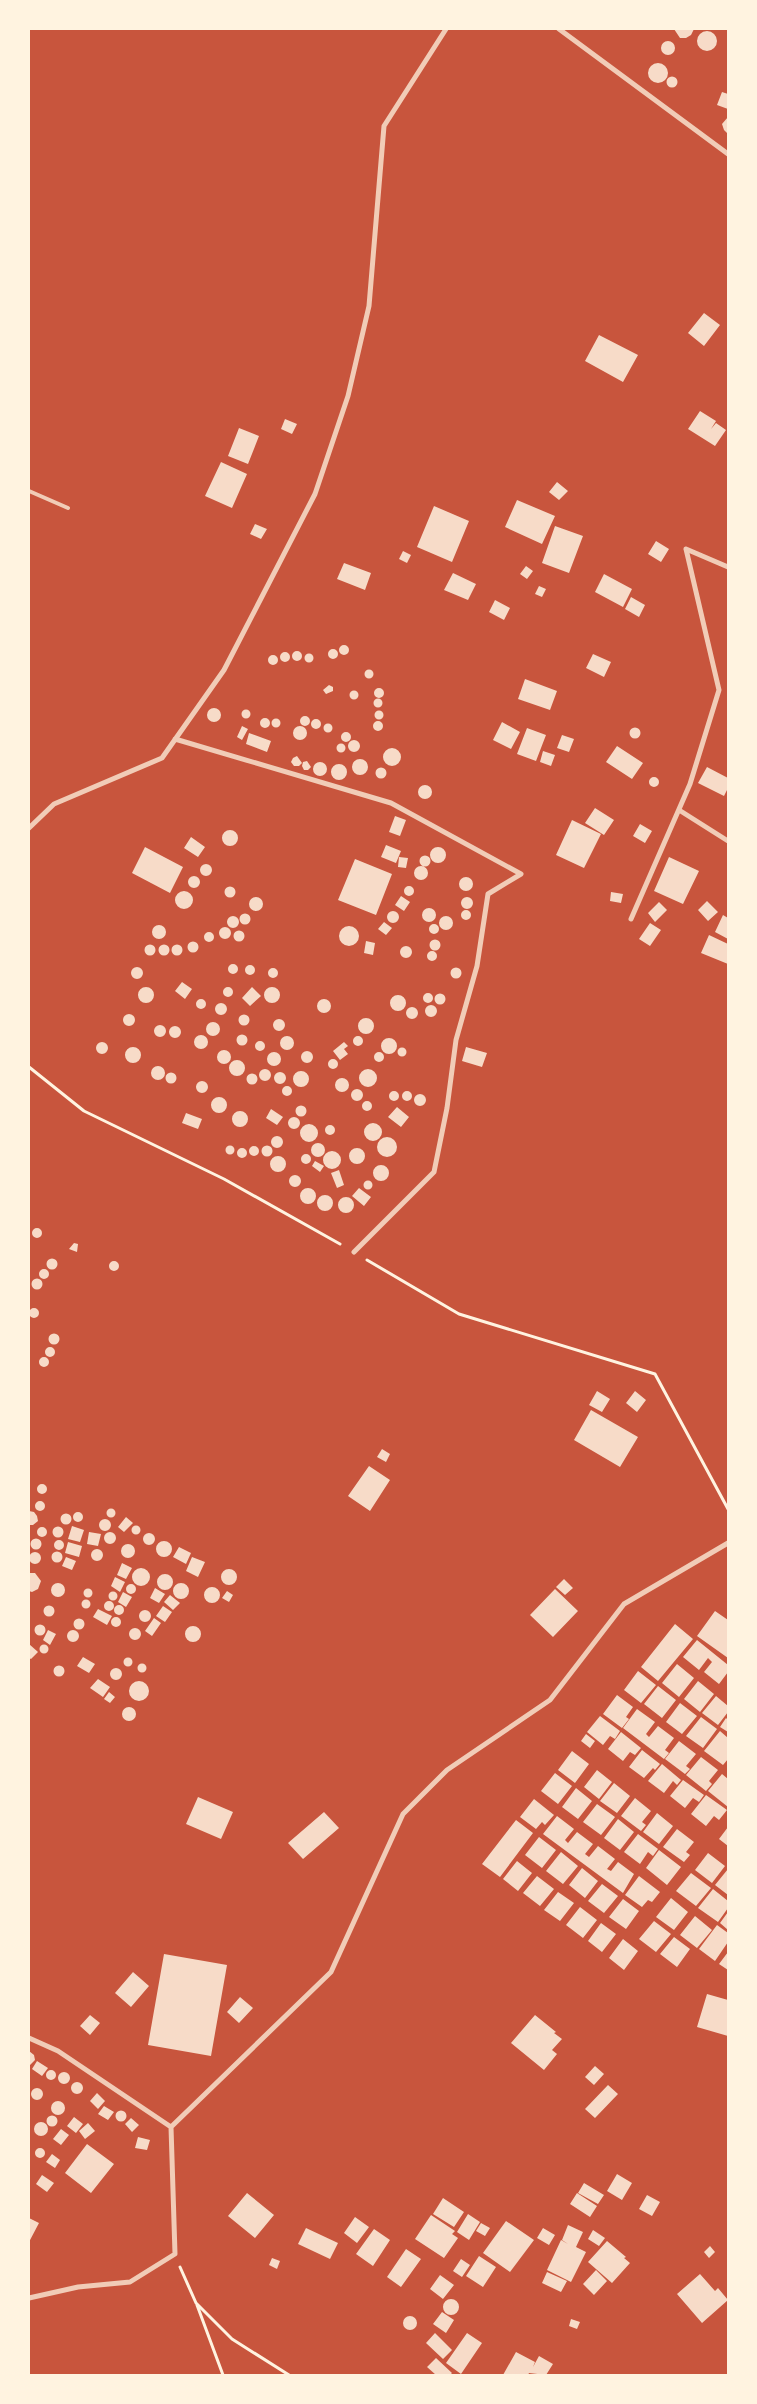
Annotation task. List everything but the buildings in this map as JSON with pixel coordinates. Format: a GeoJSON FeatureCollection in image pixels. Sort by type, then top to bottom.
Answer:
{"type":"FeatureCollection","features":[{"type":"Feature","properties":{"kind":"street"},"geometry":{"type":"LineString","coordinates":[[29,828],[54,804],[162,758],[224,670],[315,494],[348,396],[370,306],[384,126],[446,29]]}},
{"type":"Feature","properties":{"kind":"street"},"geometry":{"type":"LineString","coordinates":[[559,29],[728,154]]}},
{"type":"Feature","properties":{"kind":"street"},"geometry":{"type":"LineString","coordinates":[[631,919],[690,784],[719,690],[686,549],[728,567]]}},
{"type":"Feature","properties":{"kind":"street"},"geometry":{"type":"LineString","coordinates":[[175,739],[391,803],[521,874],[488,894],[477,966],[456,1040],[447,1108],[434,1172],[354,1252]]}},
{"type":"Feature","properties":{"kind":"street"},"geometry":{"type":"LineString","coordinates":[[679,810],[728,841]]}},
{"type":"Feature","properties":{"kind":"street"},"geometry":{"type":"LineString","coordinates":[[29,2298],[78,2287],[130,2282],[175,2254],[171,2127],[331,1972],[403,1814],[446,1770],[550,1700],[624,1604],[728,1543]]}},
{"type":"Feature","properties":{"kind":"street"},"geometry":{"type":"LineString","coordinates":[[29,2038],[58,2051],[171,2127]]}},
{"type":"Feature","properties":{"kind":"lane"},"geometry":{"type":"LineString","coordinates":[[29,491],[68,508]]}},
{"type":"Feature","properties":{"kind":"path"},"geometry":{"type":"LineString","coordinates":[[29,1067],[84,1111],[224,1178],[459,1314],[654,1374],[728,1509]]}},
{"type":"Feature","properties":{"kind":"path"},"geometry":{"type":"LineString","coordinates":[[175,2254],[196,2303],[222,2375]]}},
{"type":"Feature","properties":{"kind":"path"},"geometry":{"type":"LineString","coordinates":[[196,2303],[232,2339],[288,2375]]}}]}
